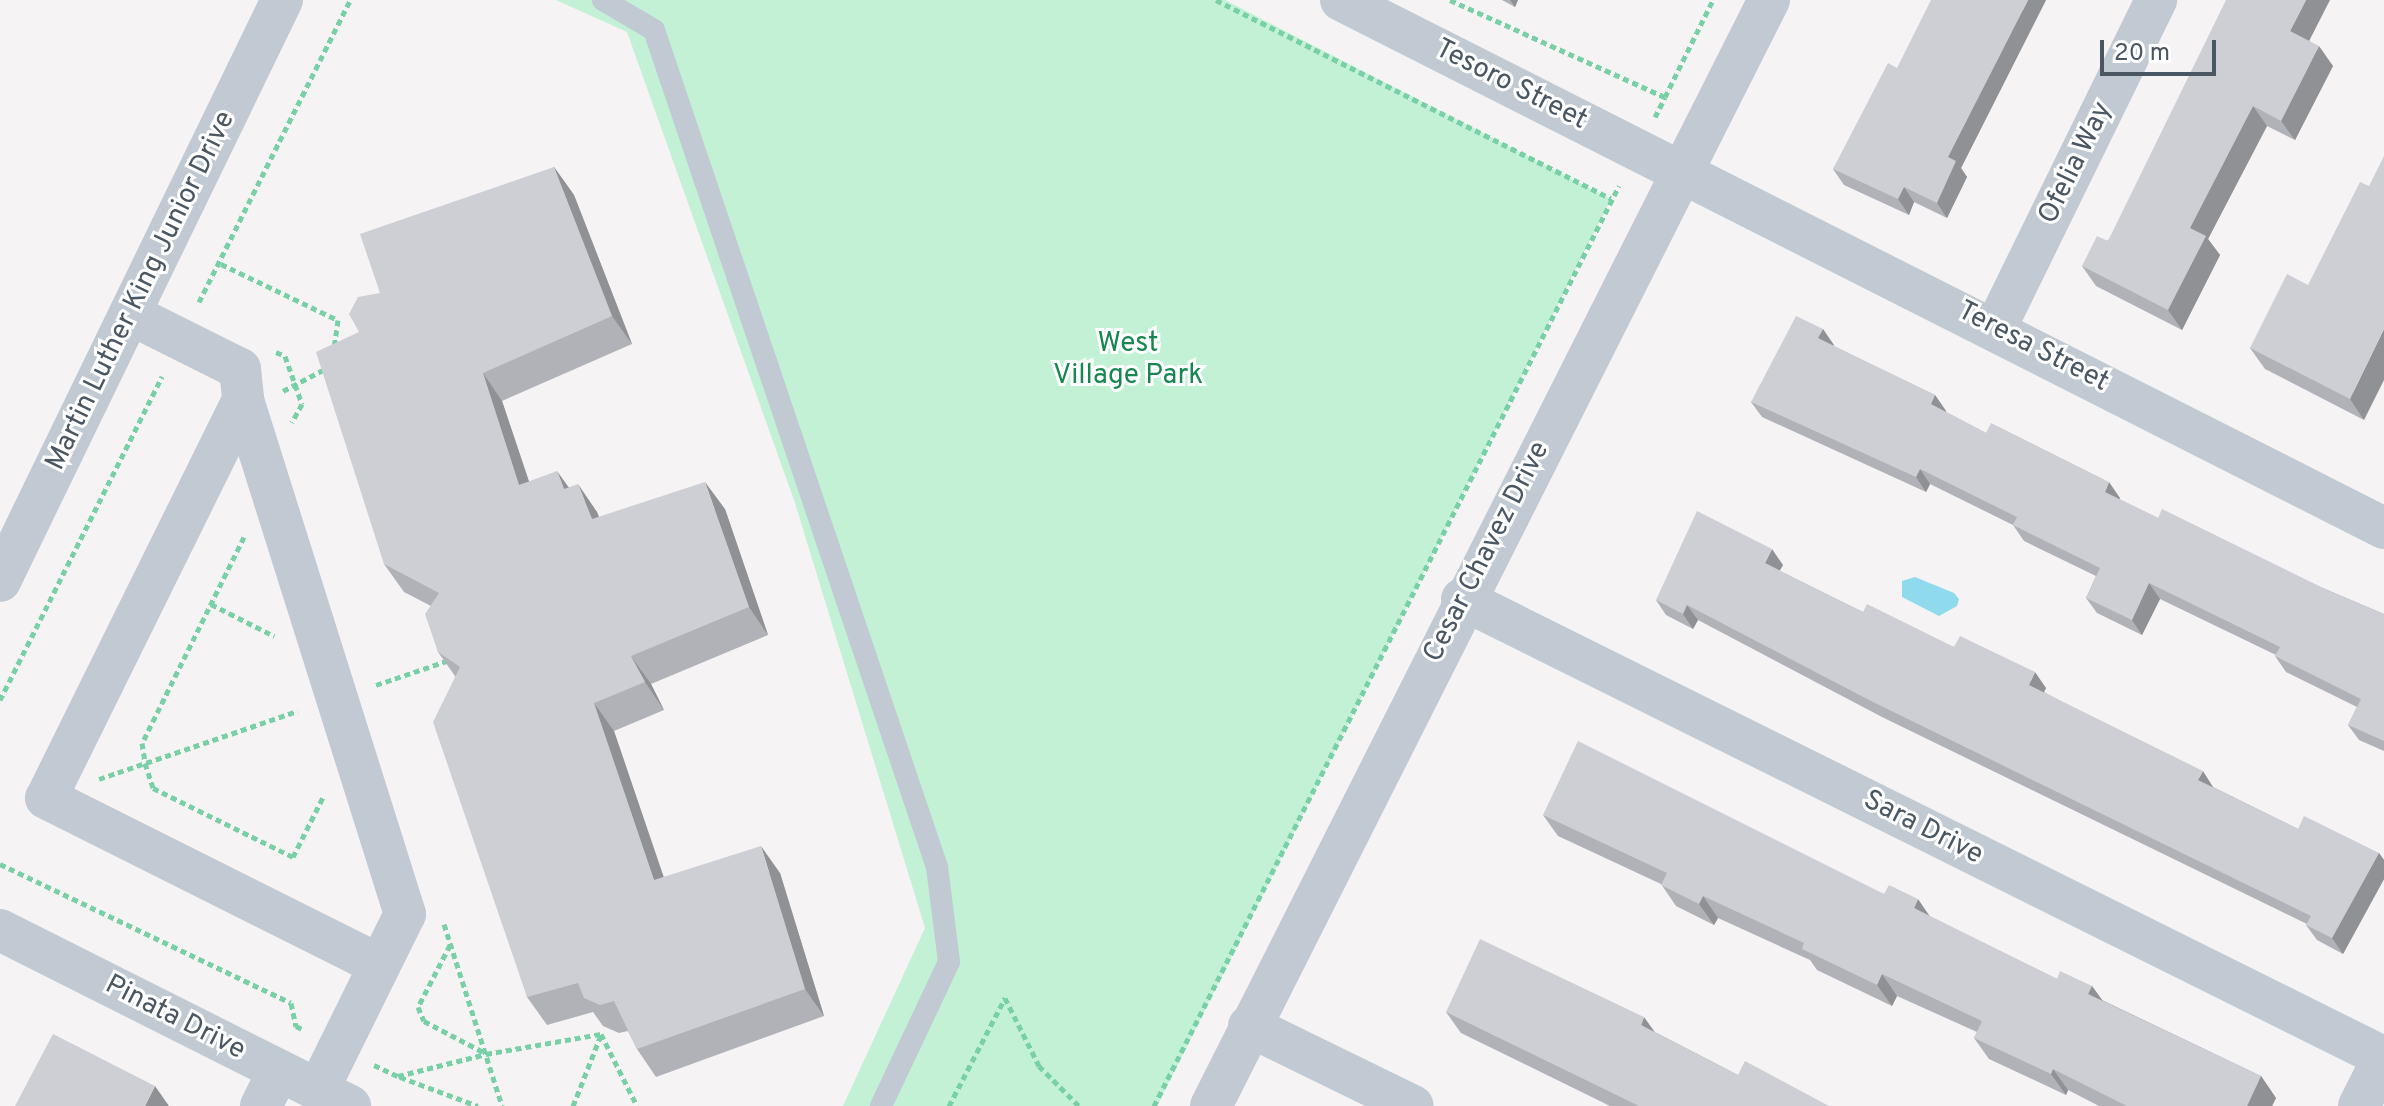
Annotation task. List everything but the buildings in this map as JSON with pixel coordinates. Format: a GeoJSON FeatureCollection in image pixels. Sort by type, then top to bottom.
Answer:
{"type":"FeatureCollection","features":[{"type":"Feature","properties":{"kind":"street","name":"Martin Luther King Junior Drive"},"geometry":{"type":"LineString","coordinates":[[0,581],[282,0]]}},
{"type":"Feature","properties":{"kind":"street","name":"Tesoro Street"},"geometry":{"type":"LineString","coordinates":[[1341,0],[1681,170]]}},
{"type":"Feature","properties":{"kind":"street","name":"Cesar Chavez Drive"},"geometry":{"type":"LineString","coordinates":[[1211,1106],[1462,599],[1769,0]]}},
{"type":"Feature","properties":{"kind":"street","name":"Ofelia Way"},"geometry":{"type":"LineString","coordinates":[[1996,327],[2156,0]]}},
{"type":"Feature","properties":{"kind":"street","name":"Teresa Street"},"geometry":{"type":"LineString","coordinates":[[1681,170],[1731,201],[1996,327],[2384,528]]}},
{"type":"Feature","properties":{"kind":"street"},"geometry":{"type":"LineString","coordinates":[[130,314],[240,369],[243,400],[405,914],[379,965],[334,1098]]}},
{"type":"Feature","properties":{"kind":"street"},"geometry":{"type":"LineString","coordinates":[[243,400],[46,798],[379,965]]}},
{"type":"Feature","properties":{"kind":"street","name":"Sara Drive"},"geometry":{"type":"LineString","coordinates":[[1462,599],[2384,1057]]}},
{"type":"Feature","properties":{"kind":"street","name":"Pinata Drive"},"geometry":{"type":"LineString","coordinates":[[0,930],[270,1088],[334,1098]]}},
{"type":"Feature","properties":{"kind":"street"},"geometry":{"type":"LineString","coordinates":[[1249,1026],[1413,1106]]}},
{"type":"Feature","properties":{"kind":"street"},"geometry":{"type":"LineString","coordinates":[[2359,1106],[2384,1057]]}},
{"type":"Feature","properties":{"kind":"lane"},"geometry":{"type":"LineString","coordinates":[[603,0],[654,30],[937,867],[949,962],[881,1106]]}},
{"type":"Feature","properties":{"kind":"path"},"geometry":{"type":"LineString","coordinates":[[1216,0],[1611,199]]}},
{"type":"Feature","properties":{"kind":"path"},"geometry":{"type":"LineString","coordinates":[[1450,0],[1665,97]]}},
{"type":"Feature","properties":{"kind":"path"},"geometry":{"type":"LineString","coordinates":[[1154,1106],[1713,0]]}},
{"type":"Feature","properties":{"kind":"path"},"geometry":{"type":"LineString","coordinates":[[221,264],[338,320],[331,366],[295,388],[243,400]]}},
{"type":"Feature","properties":{"kind":"path"},"geometry":{"type":"LineString","coordinates":[[249,527],[142,743],[153,788],[293,857],[331,781]]}},
{"type":"Feature","properties":{"kind":"path"},"geometry":{"type":"LineString","coordinates":[[211,604],[285,642]]}},
{"type":"Feature","properties":{"kind":"path"},"geometry":{"type":"LineString","coordinates":[[46,798],[451,660]]}},
{"type":"Feature","properties":{"kind":"path"},"geometry":{"type":"LineString","coordinates":[[450,945],[418,1007],[424,1021],[486,1054]]}},
{"type":"Feature","properties":{"kind":"path"},"geometry":{"type":"LineString","coordinates":[[949,1106],[1005,998],[1039,1066],[1079,1106]]}},
{"type":"Feature","properties":{"kind":"path"},"geometry":{"type":"LineString","coordinates":[[573,1106],[601,1034]]}},
{"type":"Feature","properties":{"kind":"path"},"geometry":{"type":"LineString","coordinates":[[398,1076],[478,1106]]}},
{"type":"Feature","properties":{"kind":"green space","name":"West Village Park"},"geometry":{"type":"Polygon","coordinates":[[[556,0],[1225,0],[1611,199],[1157,1106],[843,1106],[925,928],[795,503],[627,32],[556,0]]]}},
{"type":"Feature","properties":{"kind":"water"},"geometry":{"type":"Polygon","coordinates":[[[1915,577],[1954,593],[1959,599],[1957,606],[1939,616],[1902,597],[1902,581],[1915,577]]]}}]}
